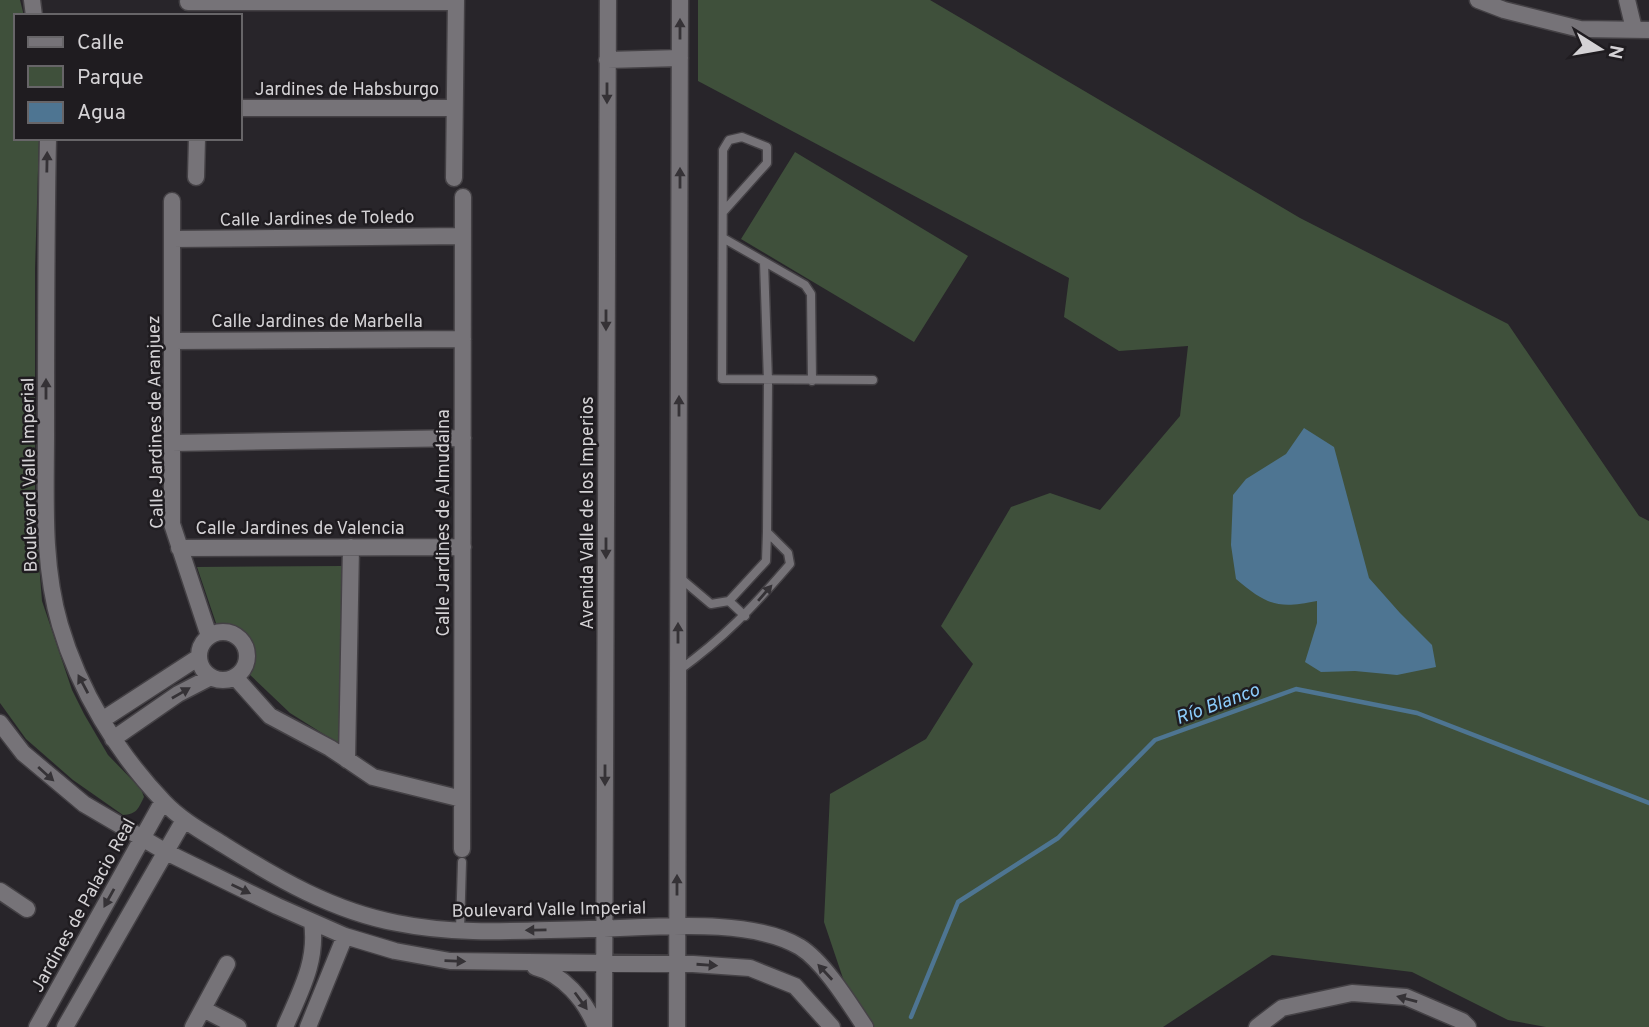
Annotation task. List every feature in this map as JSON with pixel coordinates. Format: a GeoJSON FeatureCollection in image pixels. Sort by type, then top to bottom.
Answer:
{"type":"FeatureCollection","features":[{"type":"Feature","properties":{"kind":"street","name":"Avenida Valle de los Imperios"},"geometry":{"type":"LineString","coordinates":[[604,1027],[608,0]]}},
{"type":"Feature","properties":{"kind":"street"},"geometry":{"type":"LineString","coordinates":[[677,1027],[680,0]]}},
{"type":"Feature","properties":{"kind":"street"},"geometry":{"type":"LineString","coordinates":[[1478,0],[1504,10],[1580,29],[1642,29],[1627,0]]}},
{"type":"Feature","properties":{"kind":"street"},"geometry":{"type":"LineString","coordinates":[[189,6],[456,1],[454,177]]}},
{"type":"Feature","properties":{"kind":"street"},"geometry":{"type":"LineString","coordinates":[[607,60],[680,58]]}},
{"type":"Feature","properties":{"kind":"street","name":"Jardines de Habsburgo"},"geometry":{"type":"LineString","coordinates":[[242,108],[454,108]]}},
{"type":"Feature","properties":{"kind":"street","name":"Boulevard Valle Imperial"},"geometry":{"type":"LineString","coordinates":[[48,140],[46,513],[51,586],[60,625],[77,674],[113,739],[163,801],[184,820],[262,869],[322,901],[364,916],[400,924],[460,930],[677,927],[735,928],[768,933],[802,948],[831,978],[865,1027]]}},
{"type":"Feature","properties":{"kind":"street"},"geometry":{"type":"LineString","coordinates":[[196,177],[197,140]]}},
{"type":"Feature","properties":{"kind":"street","name":"Calle Jardines de Almudaina"},"geometry":{"type":"LineString","coordinates":[[462,856],[463,197]]}},
{"type":"Feature","properties":{"kind":"street","name":"Calle Jardines de Aranjuez"},"geometry":{"type":"LineString","coordinates":[[172,201],[172,524],[209,636]]}},
{"type":"Feature","properties":{"kind":"street","name":"Calle Jardines de Toledo"},"geometry":{"type":"LineString","coordinates":[[172,239],[463,236]]}},
{"type":"Feature","properties":{"kind":"street","name":"Calle Jardines de Marbella"},"geometry":{"type":"LineString","coordinates":[[172,341],[463,339]]}},
{"type":"Feature","properties":{"kind":"street"},"geometry":{"type":"LineString","coordinates":[[173,443],[463,439]]}},
{"type":"Feature","properties":{"kind":"street"},"geometry":{"type":"LineString","coordinates":[[347,760],[351,547]]}},
{"type":"Feature","properties":{"kind":"street","name":"Calle Jardines de Valencia"},"geometry":{"type":"LineString","coordinates":[[179,548],[463,547]]}},
{"type":"Feature","properties":{"kind":"street"},"geometry":{"type":"LineString","coordinates":[[221,631],[234,634],[244,642],[247,655],[244,668],[235,677],[223,680],[211,677],[202,668],[199,657],[201,645],[209,636],[221,631]]}},
{"type":"Feature","properties":{"kind":"street"},"geometry":{"type":"LineString","coordinates":[[102,720],[199,657]]}},
{"type":"Feature","properties":{"kind":"street"},"geometry":{"type":"LineString","coordinates":[[113,739],[178,694],[211,677]]}},
{"type":"Feature","properties":{"kind":"street"},"geometry":{"type":"LineString","coordinates":[[235,677],[270,716],[373,777],[462,799]]}},
{"type":"Feature","properties":{"kind":"street"},"geometry":{"type":"LineString","coordinates":[[139,696],[150,713]]}},
{"type":"Feature","properties":{"kind":"street"},"geometry":{"type":"LineString","coordinates":[[0,723],[23,753],[83,804],[166,852],[345,936],[395,951],[450,961],[677,964],[750,968],[795,986],[832,1027]]}},
{"type":"Feature","properties":{"kind":"street","name":"Jardines de Palacio Real"},"geometry":{"type":"LineString","coordinates":[[37,1027],[163,801]]}},
{"type":"Feature","properties":{"kind":"street"},"geometry":{"type":"LineString","coordinates":[[65,1027],[184,820]]}},
{"type":"Feature","properties":{"kind":"street"},"geometry":{"type":"LineString","coordinates":[[125,869],[150,881]]}},
{"type":"Feature","properties":{"kind":"street"},"geometry":{"type":"LineString","coordinates":[[0,891],[27,909]]}},
{"type":"Feature","properties":{"kind":"street"},"geometry":{"type":"LineString","coordinates":[[285,1027],[310,970],[314,946],[312,922]]}},
{"type":"Feature","properties":{"kind":"street"},"geometry":{"type":"LineString","coordinates":[[395,951],[400,924]]}},
{"type":"Feature","properties":{"kind":"street"},"geometry":{"type":"LineString","coordinates":[[308,1027],[345,936]]}},
{"type":"Feature","properties":{"kind":"street"},"geometry":{"type":"LineString","coordinates":[[515,962],[545,970],[573,989],[596,1027]]}},
{"type":"Feature","properties":{"kind":"street"},"geometry":{"type":"LineString","coordinates":[[193,1027],[227,964]]}},
{"type":"Feature","properties":{"kind":"street"},"geometry":{"type":"LineString","coordinates":[[310,970],[328,977]]}},
{"type":"Feature","properties":{"kind":"street"},"geometry":{"type":"LineString","coordinates":[[1257,1027],[1282,1008],[1352,993],[1406,996],[1462,1021],[1468,1027]]}},
{"type":"Feature","properties":{"kind":"street"},"geometry":{"type":"LineString","coordinates":[[202,1009],[238,1027]]}},
{"type":"Feature","properties":{"kind":"lane"},"geometry":{"type":"LineString","coordinates":[[723,212],[767,163],[767,147],[742,137],[729,140],[723,150],[722,379],[873,380]]}},
{"type":"Feature","properties":{"kind":"lane"},"geometry":{"type":"LineString","coordinates":[[723,238],[805,285],[811,294],[812,381]]}},
{"type":"Feature","properties":{"kind":"lane"},"geometry":{"type":"LineString","coordinates":[[678,576],[711,604],[729,601],[766,561],[768,381],[764,262]]}},
{"type":"Feature","properties":{"kind":"lane"},"geometry":{"type":"LineString","coordinates":[[678,671],[706,651],[745,616],[790,564],[788,554],[766,532]]}},
{"type":"Feature","properties":{"kind":"lane"},"geometry":{"type":"LineString","coordinates":[[729,601],[745,616]]}},
{"type":"Feature","properties":{"kind":"lane"},"geometry":{"type":"LineString","coordinates":[[460,930],[462,856]]}},
{"type":"Feature","properties":{"kind":"green space"},"geometry":{"type":"Polygon","coordinates":[[[0,0],[20,0],[24,14],[14,14],[14,140],[39,140],[35,269],[35,514],[42,601],[72,690],[84,714],[108,755],[141,789],[144,797],[137,810],[123,815],[73,780],[26,739],[0,703],[0,0]]]}},
{"type":"Feature","properties":{"kind":"green space"},"geometry":{"type":"Polygon","coordinates":[[[698,0],[930,0],[1300,218],[1508,324],[1639,516],[1649,521],[1649,1027],[1546,1027],[1508,1020],[1412,972],[1272,955],[1163,1027],[867,1027],[853,1008],[824,922],[830,794],[926,739],[973,664],[941,626],[1011,507],[1050,493],[1100,510],[1180,416],[1188,346],[1119,351],[1064,317],[1069,278],[698,81],[698,0]]]}},
{"type":"Feature","properties":{"kind":"green space"},"geometry":{"type":"Polygon","coordinates":[[[795,152],[968,256],[914,342],[741,239],[795,152]]]}},
{"type":"Feature","properties":{"kind":"green space"},"geometry":{"type":"Polygon","coordinates":[[[343,566],[341,745],[290,713],[247,672],[250,646],[242,634],[217,626],[197,567],[343,566]]]}},
{"type":"Feature","properties":{"kind":"water"},"geometry":{"type":"Polygon","coordinates":[[[1304,428],[1334,447],[1369,578],[1432,645],[1436,667],[1397,675],[1355,671],[1321,672],[1305,662],[1317,623],[1317,601],[1292,605],[1273,603],[1256,595],[1236,579],[1231,545],[1233,495],[1246,479],[1286,454],[1304,428]]]}},
{"type":"Feature","properties":{"kind":"waterway","name":"Río Blanco"},"geometry":{"type":"LineString","coordinates":[[911,1017],[958,902],[1058,838],[1155,740],[1296,689],[1417,713],[1649,803]]}}]}
